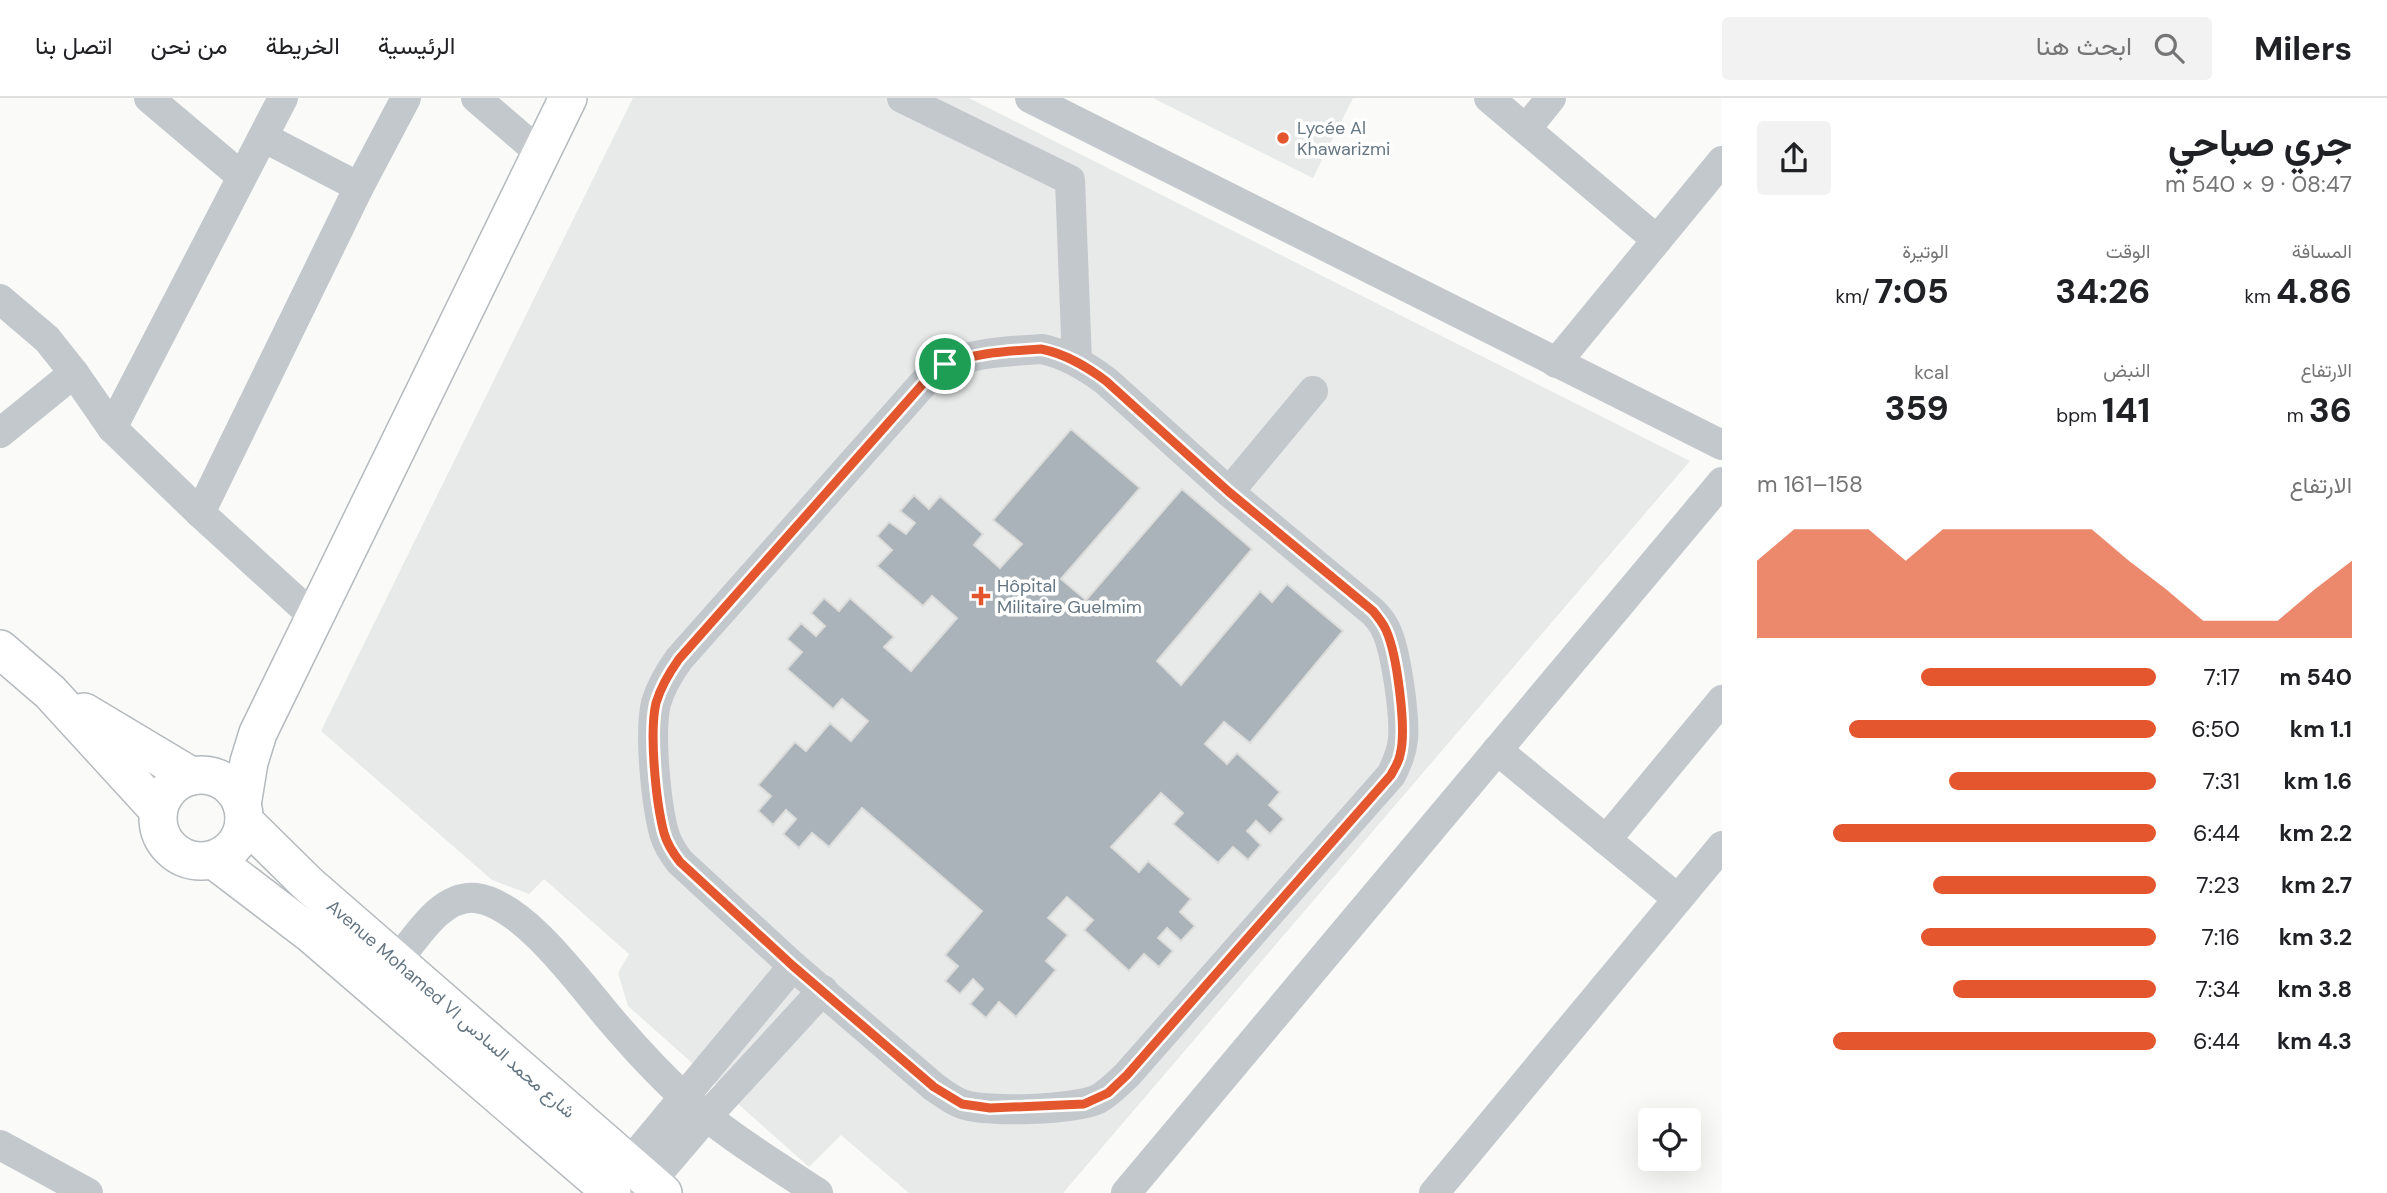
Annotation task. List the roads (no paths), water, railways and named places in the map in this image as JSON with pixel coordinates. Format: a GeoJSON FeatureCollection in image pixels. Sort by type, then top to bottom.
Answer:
{"type":"FeatureCollection","features":[{"type":"Feature","properties":{"kind":"main road"},"geometry":{"type":"LineString","coordinates":[[214,860],[229,851],[240,837],[249,762],[258,733],[568,98]]}},
{"type":"Feature","properties":{"kind":"main road","name":"Avenue Mohamed VI شارع محمد السادس"},"geometry":{"type":"LineString","coordinates":[[2,656],[50,692],[199,776],[223,781],[235,791],[243,813],[308,884],[397,961],[634,1186]]}},
{"type":"Feature","properties":{"kind":"main road","name":"Avenue Mohamed VI شارع محمد السادس"},"geometry":{"type":"LineString","coordinates":[[50,692],[158,810],[159,828],[166,844],[179,856],[196,861],[214,860],[634,1186]]}},
{"type":"Feature","properties":{"kind":"main road"},"geometry":{"type":"LineString","coordinates":[[158,810],[164,795],[176,783],[199,776],[238,755],[258,733]]}},
{"type":"Feature","properties":{"kind":"street"},"geometry":{"type":"LineString","coordinates":[[149,98],[241,176]]}},
{"type":"Feature","properties":{"kind":"street"},"geometry":{"type":"LineString","coordinates":[[112,428],[283,98]]}},
{"type":"Feature","properties":{"kind":"street"},"geometry":{"type":"LineString","coordinates":[[200,513],[359,187],[406,98]]}},
{"type":"Feature","properties":{"kind":"street"},"geometry":{"type":"LineString","coordinates":[[476,98],[541,154]]}},
{"type":"Feature","properties":{"kind":"street"},"geometry":{"type":"LineString","coordinates":[[902,98],[1070,180],[1077,362]]}},
{"type":"Feature","properties":{"kind":"street"},"geometry":{"type":"LineString","coordinates":[[1030,98],[1722,445]]}},
{"type":"Feature","properties":{"kind":"street"},"geometry":{"type":"LineString","coordinates":[[1489,98],[1657,240]]}},
{"type":"Feature","properties":{"kind":"street"},"geometry":{"type":"LineString","coordinates":[[1525,129],[1550,98]]}},
{"type":"Feature","properties":{"kind":"street"},"geometry":{"type":"LineString","coordinates":[[262,137],[359,187]]}},
{"type":"Feature","properties":{"kind":"street"},"geometry":{"type":"LineString","coordinates":[[1556,363],[1722,161]]}},
{"type":"Feature","properties":{"kind":"street"},"geometry":{"type":"LineString","coordinates":[[0,299],[47,339],[112,428],[314,617]]}},
{"type":"Feature","properties":{"kind":"street"},"geometry":{"type":"LineString","coordinates":[[1041,349],[1060,353],[1077,362],[1106,381],[1229,492],[1373,611],[1386,629],[1392,649],[1402,711],[1403,737],[1400,757],[1391,775],[1127,1075],[1108,1093],[1091,1101],[1065,1106],[990,1108],[962,1104],[934,1087],[793,966],[691,874],[671,850],[664,834],[660,809],[654,743],[656,704],[664,680],[688,649],[936,369],[967,359],[1041,349]]}},
{"type":"Feature","properties":{"kind":"street"},"geometry":{"type":"LineString","coordinates":[[0,433],[74,373]]}},
{"type":"Feature","properties":{"kind":"street"},"geometry":{"type":"LineString","coordinates":[[1229,492],[1314,391]]}},
{"type":"Feature","properties":{"kind":"street"},"geometry":{"type":"LineString","coordinates":[[1126,1193],[1722,482]]}},
{"type":"Feature","properties":{"kind":"street"},"geometry":{"type":"LineString","coordinates":[[1606,840],[1722,700]]}},
{"type":"Feature","properties":{"kind":"street"},"geometry":{"type":"LineString","coordinates":[[1497,750],[1678,899]]}},
{"type":"Feature","properties":{"kind":"street"},"geometry":{"type":"LineString","coordinates":[[1434,1193],[1722,846]]}},
{"type":"Feature","properties":{"kind":"street"},"geometry":{"type":"LineString","coordinates":[[397,961],[441,909],[460,899],[488,901],[503,909],[545,943],[577,977],[612,1021],[683,1096],[707,1116],[818,1193]]}},
{"type":"Feature","properties":{"kind":"street"},"geometry":{"type":"LineString","coordinates":[[634,1186],[683,1096],[793,966]]}},
{"type":"Feature","properties":{"kind":"street"},"geometry":{"type":"LineString","coordinates":[[634,1186],[707,1116],[823,990]]}},
{"type":"Feature","properties":{"kind":"street"},"geometry":{"type":"LineString","coordinates":[[0,1145],[88,1193]]}},
{"type":"Feature","properties":{"kind":"place","name":"Lycée Al Khawarizmi"},"geometry":{"type":"Point","coordinates":[1283,138]}},
{"type":"Feature","properties":{"kind":"place","name":"Hôpital Militaire Guelmim"},"geometry":{"type":"Point","coordinates":[981,596]}}]}
